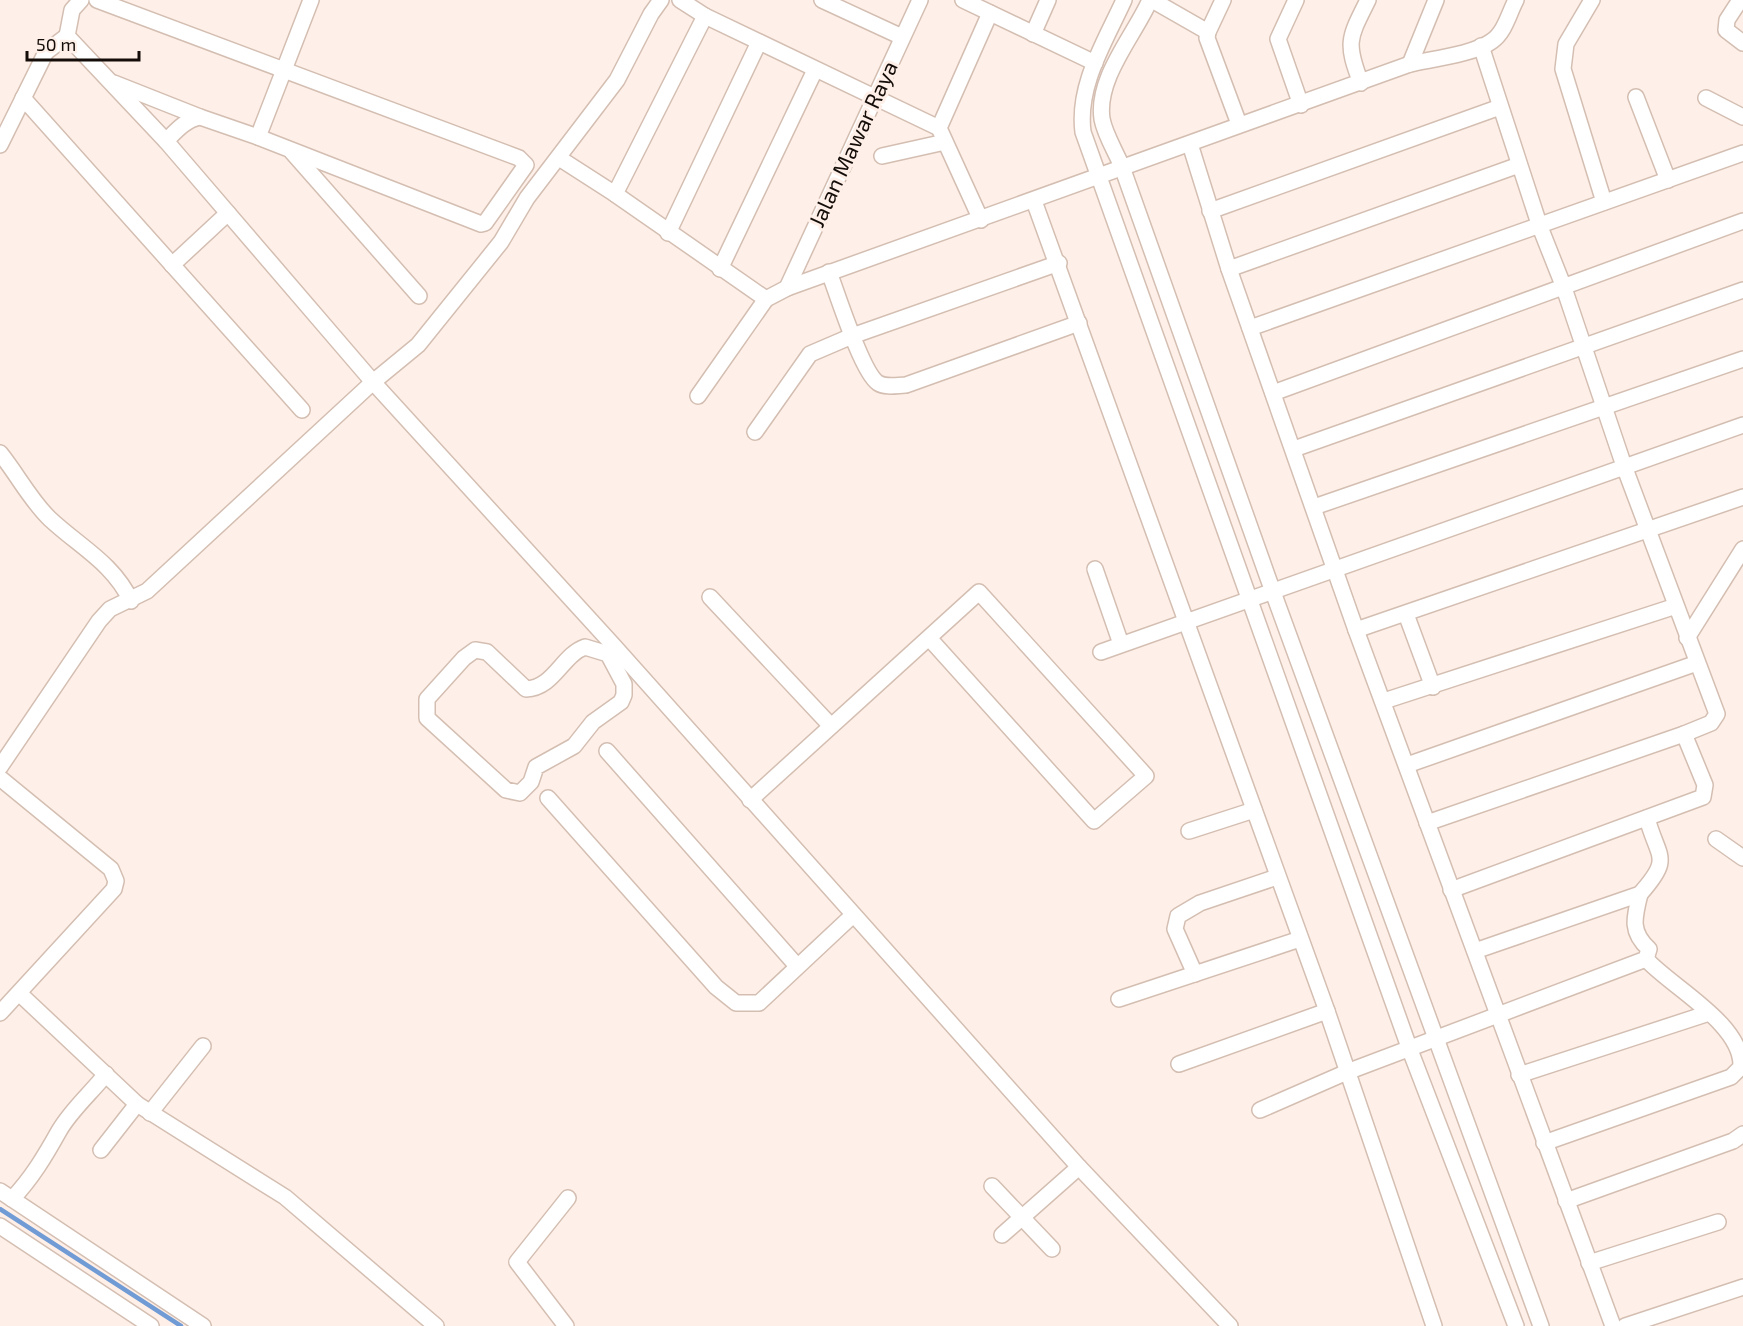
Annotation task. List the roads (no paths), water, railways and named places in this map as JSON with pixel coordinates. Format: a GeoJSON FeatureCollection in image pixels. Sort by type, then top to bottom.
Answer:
{"type":"FeatureCollection","features":[{"type":"Feature","properties":{"kind":"street"},"geometry":{"type":"LineString","coordinates":[[0,145],[46,52],[67,36],[72,9],[81,0]]}},
{"type":"Feature","properties":{"kind":"street"},"geometry":{"type":"LineString","coordinates":[[97,0],[519,158],[526,165],[485,223],[481,224],[109,81]]}},
{"type":"Feature","properties":{"kind":"street"},"geometry":{"type":"LineString","coordinates":[[258,137],[311,0]]}},
{"type":"Feature","properties":{"kind":"street"},"geometry":{"type":"LineString","coordinates":[[0,767],[99,621],[110,609],[131,601],[159,580],[373,382],[418,345],[501,242],[527,198],[617,80],[651,14],[661,0]]}},
{"type":"Feature","properties":{"kind":"street"},"geometry":{"type":"LineString","coordinates":[[680,0],[705,16],[874,97],[942,135],[981,220]]}},
{"type":"Feature","properties":{"kind":"street"},"geometry":{"type":"LineString","coordinates":[[822,0],[902,37]]}},
{"type":"Feature","properties":{"kind":"street","name":"Jalan Mawar Raya"},"geometry":{"type":"LineString","coordinates":[[787,288],[920,0]]}},
{"type":"Feature","properties":{"kind":"street"},"geometry":{"type":"LineString","coordinates":[[963,0],[1095,63]]}},
{"type":"Feature","properties":{"kind":"street"},"geometry":{"type":"LineString","coordinates":[[1034,34],[1048,0]]}},
{"type":"Feature","properties":{"kind":"street"},"geometry":{"type":"LineString","coordinates":[[1124,0],[1084,91],[1080,111],[1083,132],[1097,177],[1410,1050],[1516,1326]]}},
{"type":"Feature","properties":{"kind":"street"},"geometry":{"type":"LineString","coordinates":[[1208,32],[1151,0],[1114,69],[1101,106],[1103,122],[1122,166],[1273,592],[1541,1326]]}},
{"type":"Feature","properties":{"kind":"street"},"geometry":{"type":"LineString","coordinates":[[1223,0],[1208,32],[1209,46],[1239,124]]}},
{"type":"Feature","properties":{"kind":"street"},"geometry":{"type":"LineString","coordinates":[[1296,0],[1278,39],[1301,105]]}},
{"type":"Feature","properties":{"kind":"street"},"geometry":{"type":"LineString","coordinates":[[1361,83],[1349,47],[1353,30],[1368,0]]}},
{"type":"Feature","properties":{"kind":"street"},"geometry":{"type":"LineString","coordinates":[[1410,64],[1436,0]]}},
{"type":"Feature","properties":{"kind":"street"},"geometry":{"type":"LineString","coordinates":[[698,396],[766,299],[787,288],[1410,64],[1481,46],[1492,41],[1501,32],[1516,0]]}},
{"type":"Feature","properties":{"kind":"street"},"geometry":{"type":"LineString","coordinates":[[1592,0],[1566,44],[1563,69],[1604,202]]}},
{"type":"Feature","properties":{"kind":"street"},"geometry":{"type":"LineString","coordinates":[[1740,0],[1727,20],[1726,30],[1743,43]]}},
{"type":"Feature","properties":{"kind":"street"},"geometry":{"type":"LineString","coordinates":[[882,156],[942,135],[990,13]]}},
{"type":"Feature","properties":{"kind":"street"},"geometry":{"type":"LineString","coordinates":[[615,194],[705,16]]}},
{"type":"Feature","properties":{"kind":"street"},"geometry":{"type":"LineString","coordinates":[[67,36],[166,141],[373,382],[611,650],[750,800],[1079,1167],[1230,1326]]}},
{"type":"Feature","properties":{"kind":"street"},"geometry":{"type":"LineString","coordinates":[[668,233],[759,42]]}},
{"type":"Feature","properties":{"kind":"street"},"geometry":{"type":"LineString","coordinates":[[1427,823],[1684,734],[1711,723],[1717,714],[1624,466],[1563,285],[1540,227],[1481,46]]}},
{"type":"Feature","properties":{"kind":"street"},"geometry":{"type":"LineString","coordinates":[[720,269],[815,70]]}},
{"type":"Feature","properties":{"kind":"street"},"geometry":{"type":"LineString","coordinates":[[1636,97],[1668,180]]}},
{"type":"Feature","properties":{"kind":"street"},"geometry":{"type":"LineString","coordinates":[[23,98],[302,410]]}},
{"type":"Feature","properties":{"kind":"street"},"geometry":{"type":"LineString","coordinates":[[1706,98],[1743,117]]}},
{"type":"Feature","properties":{"kind":"street"},"geometry":{"type":"LineString","coordinates":[[1210,211],[1500,107]]}},
{"type":"Feature","properties":{"kind":"street"},"geometry":{"type":"LineString","coordinates":[[166,141],[182,125],[200,117]]}},
{"type":"Feature","properties":{"kind":"street"},"geometry":{"type":"LineString","coordinates":[[1190,144],[1229,268],[1337,570],[1356,630],[1613,1326]]}},
{"type":"Feature","properties":{"kind":"street"},"geometry":{"type":"LineString","coordinates":[[290,150],[419,296]]}},
{"type":"Feature","properties":{"kind":"street"},"geometry":{"type":"LineString","coordinates":[[1250,328],[1540,227],[1743,153]]}},
{"type":"Feature","properties":{"kind":"street"},"geometry":{"type":"LineString","coordinates":[[559,158],[766,299]]}},
{"type":"Feature","properties":{"kind":"street"},"geometry":{"type":"LineString","coordinates":[[1229,268],[1520,165]]}},
{"type":"Feature","properties":{"kind":"street"},"geometry":{"type":"LineString","coordinates":[[1034,201],[1059,263],[1184,621],[1327,1011],[1434,1326]]}},
{"type":"Feature","properties":{"kind":"street"},"geometry":{"type":"LineString","coordinates":[[172,265],[228,213]]}},
{"type":"Feature","properties":{"kind":"street"},"geometry":{"type":"LineString","coordinates":[[1273,393],[1743,221]]}},
{"type":"Feature","properties":{"kind":"street"},"geometry":{"type":"LineString","coordinates":[[755,432],[810,354],[852,336],[1059,263]]}},
{"type":"Feature","properties":{"kind":"street"},"geometry":{"type":"LineString","coordinates":[[829,272],[852,336],[876,381],[885,386],[906,385],[1080,323]]}},
{"type":"Feature","properties":{"kind":"street"},"geometry":{"type":"LineString","coordinates":[[1294,450],[1743,290]]}},
{"type":"Feature","properties":{"kind":"street"},"geometry":{"type":"LineString","coordinates":[[1314,507],[1743,359]]}},
{"type":"Feature","properties":{"kind":"street"},"geometry":{"type":"LineString","coordinates":[[1101,652],[1743,425]]}},
{"type":"Feature","properties":{"kind":"street"},"geometry":{"type":"LineString","coordinates":[[0,453],[49,518],[106,565],[121,581],[131,601]]}},
{"type":"Feature","properties":{"kind":"street"},"geometry":{"type":"LineString","coordinates":[[1356,630],[1743,497]]}},
{"type":"Feature","properties":{"kind":"street"},"geometry":{"type":"LineString","coordinates":[[1687,638],[1743,549]]}},
{"type":"Feature","properties":{"kind":"street"},"geometry":{"type":"LineString","coordinates":[[1095,569],[1121,644]]}},
{"type":"Feature","properties":{"kind":"street"},"geometry":{"type":"LineString","coordinates":[[750,800],[979,592],[1146,776],[1094,821],[929,638]]}},
{"type":"Feature","properties":{"kind":"street"},"geometry":{"type":"LineString","coordinates":[[710,597],[831,726]]}},
{"type":"Feature","properties":{"kind":"street"},"geometry":{"type":"LineString","coordinates":[[1384,701],[1433,687],[1676,606]]}},
{"type":"Feature","properties":{"kind":"street"},"geometry":{"type":"LineString","coordinates":[[1406,614],[1433,687]]}},
{"type":"Feature","properties":{"kind":"street"},"geometry":{"type":"LineString","coordinates":[[585,647],[611,650],[624,684],[624,695],[621,702],[594,722],[574,747],[536,767],[531,782],[520,793],[506,790],[427,718],[425,713],[427,699],[464,658],[475,650],[487,652],[526,689],[541,686],[577,650],[585,647]]}},
{"type":"Feature","properties":{"kind":"street"},"geometry":{"type":"LineString","coordinates":[[1407,765],[1697,663]]}},
{"type":"Feature","properties":{"kind":"street"},"geometry":{"type":"LineString","coordinates":[[1451,891],[1703,797],[1706,792],[1684,734]]}},
{"type":"Feature","properties":{"kind":"street"},"geometry":{"type":"LineString","coordinates":[[607,751],[797,966]]}},
{"type":"Feature","properties":{"kind":"street"},"geometry":{"type":"LineString","coordinates":[[0,778],[111,869],[116,878],[114,889],[20,994],[0,1013]]}},
{"type":"Feature","properties":{"kind":"street"},"geometry":{"type":"LineString","coordinates":[[549,798],[716,987],[736,1003],[759,1004],[853,915]]}},
{"type":"Feature","properties":{"kind":"street"},"geometry":{"type":"LineString","coordinates":[[1189,831],[1254,810]]}},
{"type":"Feature","properties":{"kind":"street"},"geometry":{"type":"LineString","coordinates":[[1475,951],[1640,894],[1656,876],[1661,863],[1647,818]]}},
{"type":"Feature","properties":{"kind":"street"},"geometry":{"type":"LineString","coordinates":[[1716,839],[1743,858]]}},
{"type":"Feature","properties":{"kind":"street"},"geometry":{"type":"LineString","coordinates":[[1195,974],[1175,929],[1178,916],[1200,903],[1277,877]]}},
{"type":"Feature","properties":{"kind":"street"},"geometry":{"type":"LineString","coordinates":[[1640,894],[1635,925],[1639,940],[1649,950],[1646,960]]}},
{"type":"Feature","properties":{"kind":"street"},"geometry":{"type":"LineString","coordinates":[[1119,999],[1300,939]]}},
{"type":"Feature","properties":{"kind":"street"},"geometry":{"type":"LineString","coordinates":[[1544,1143],[1736,1074],[1742,1061],[1732,1031],[1646,960]]}},
{"type":"Feature","properties":{"kind":"street"},"geometry":{"type":"LineString","coordinates":[[1260,1110],[1347,1072],[1646,960]]}},
{"type":"Feature","properties":{"kind":"street"},"geometry":{"type":"LineString","coordinates":[[20,994],[144,1109],[285,1197],[436,1326]]}},
{"type":"Feature","properties":{"kind":"street"},"geometry":{"type":"LineString","coordinates":[[1179,1064],[1327,1011]]}},
{"type":"Feature","properties":{"kind":"street"},"geometry":{"type":"LineString","coordinates":[[1519,1076],[1709,1013]]}},
{"type":"Feature","properties":{"kind":"street"},"geometry":{"type":"LineString","coordinates":[[101,1150],[144,1109],[203,1046]]}},
{"type":"Feature","properties":{"kind":"street"},"geometry":{"type":"LineString","coordinates":[[106,1074],[68,1119],[52,1146],[35,1168],[34,1175],[6,1195],[203,1326]]}},
{"type":"Feature","properties":{"kind":"street"},"geometry":{"type":"LineString","coordinates":[[1566,1201],[1732,1141],[1743,1134]]}},
{"type":"Feature","properties":{"kind":"street"},"geometry":{"type":"LineString","coordinates":[[1002,1235],[1079,1167]]}},
{"type":"Feature","properties":{"kind":"street"},"geometry":{"type":"LineString","coordinates":[[992,1186],[1052,1249]]}},
{"type":"Feature","properties":{"kind":"street"},"geometry":{"type":"LineString","coordinates":[[566,1326],[518,1262],[568,1198]]}},
{"type":"Feature","properties":{"kind":"street"},"geometry":{"type":"LineString","coordinates":[[1589,1263],[1718,1222]]}},
{"type":"Feature","properties":{"kind":"street"},"geometry":{"type":"LineString","coordinates":[[0,1226],[151,1326]]}},
{"type":"Feature","properties":{"kind":"street"},"geometry":{"type":"LineString","coordinates":[[1625,1326],[1743,1287]]}},
{"type":"Feature","properties":{"kind":"waterway"},"geometry":{"type":"LineString","coordinates":[[0,1209],[181,1326]]}}]}
